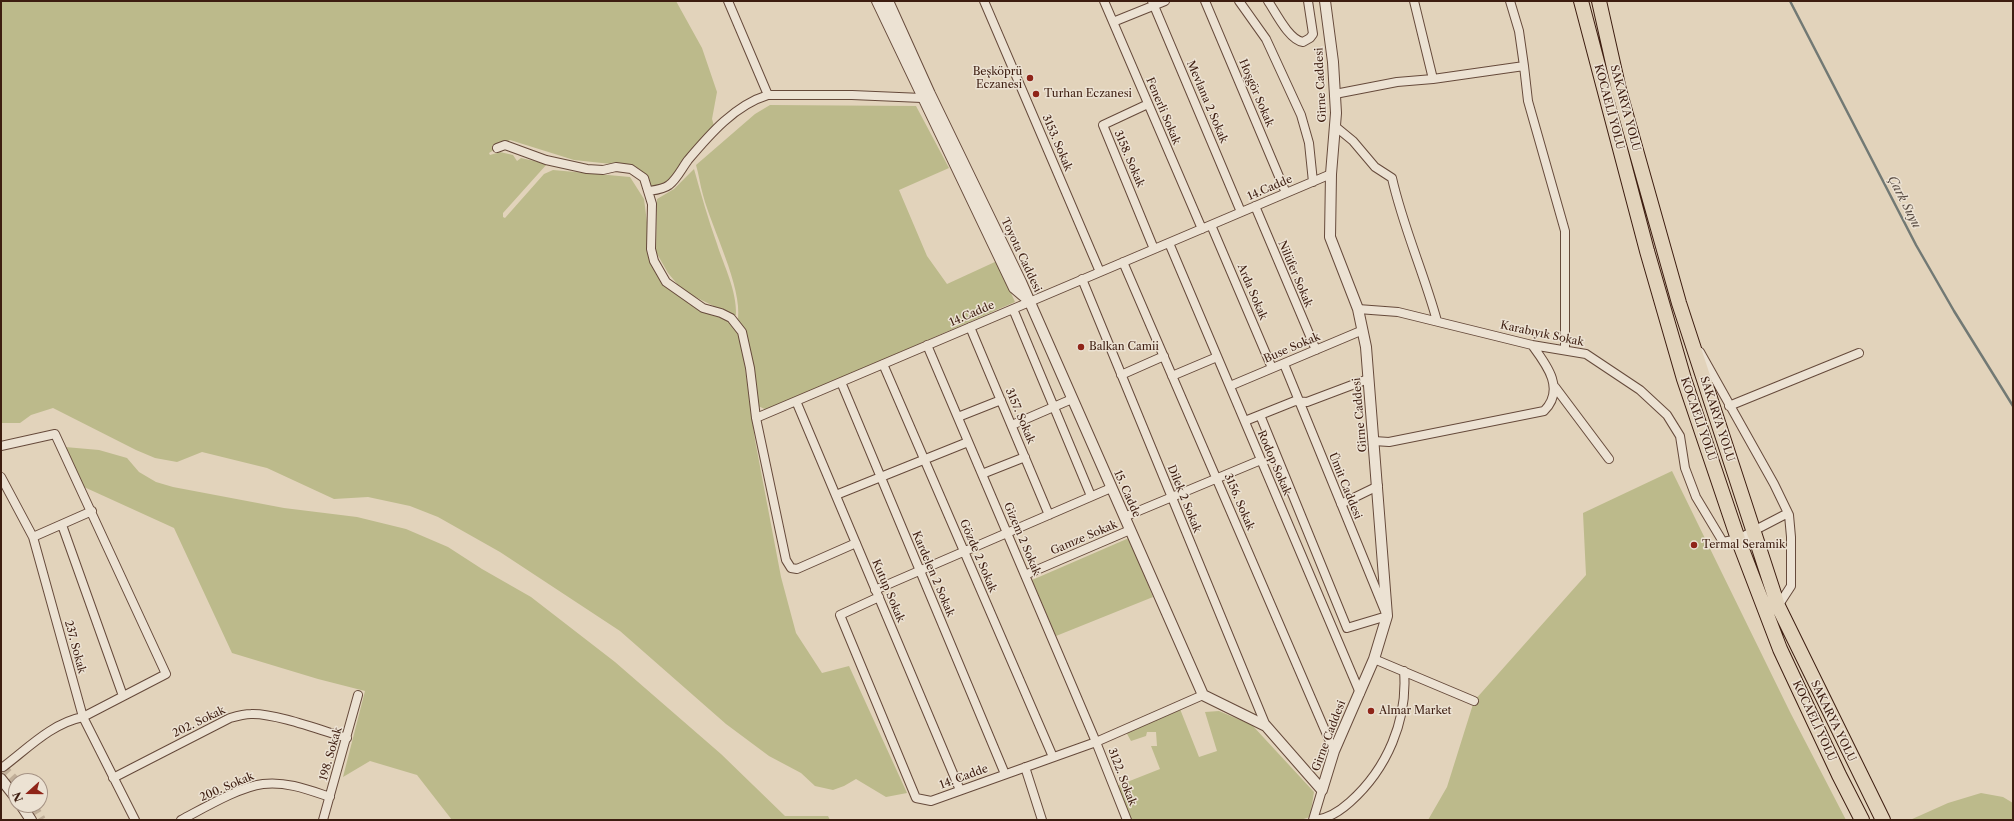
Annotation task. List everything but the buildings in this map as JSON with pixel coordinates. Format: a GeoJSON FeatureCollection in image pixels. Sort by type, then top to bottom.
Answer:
{"type":"FeatureCollection","features":[{"type":"Feature","properties":{"kind":"highway","name":"KOCAELİ YOLU"},"geometry":{"type":"LineString","coordinates":[[1581,1],[1647,251],[1684,379],[1738,539],[1780,649],[1839,775],[1862,820]]}},
{"type":"Feature","properties":{"kind":"highway","name":"SAKARYA YOLU"},"geometry":{"type":"LineString","coordinates":[[1599,1],[1619,90],[1687,329],[1731,459],[1753,532],[1778,606],[1882,820]]}},
{"type":"Feature","properties":{"kind":"street"},"geometry":{"type":"LineString","coordinates":[[728,1],[768,95]]}},
{"type":"Feature","properties":{"kind":"street","name":"Toyota Caddesi"},"geometry":{"type":"LineString","coordinates":[[877,1],[1030,302]]}},
{"type":"Feature","properties":{"kind":"street","name":"Toyota Caddesi"},"geometry":{"type":"LineString","coordinates":[[888,1],[926,96]]}},
{"type":"Feature","properties":{"kind":"street","name":"3153. Sokak"},"geometry":{"type":"LineString","coordinates":[[984,1],[1100,272]]}},
{"type":"Feature","properties":{"kind":"street","name":"Fenerli Sokak"},"geometry":{"type":"LineString","coordinates":[[1104,1],[1202,229]]}},
{"type":"Feature","properties":{"kind":"street"},"geometry":{"type":"LineString","coordinates":[[1113,22],[1153,3],[1165,1]]}},
{"type":"Feature","properties":{"kind":"street","name":"Hoşgör Sokak"},"geometry":{"type":"LineString","coordinates":[[1205,1],[1286,193]]}},
{"type":"Feature","properties":{"kind":"street"},"geometry":{"type":"LineString","coordinates":[[1238,1],[1266,39],[1301,115],[1309,143],[1312,182]]}},
{"type":"Feature","properties":{"kind":"street"},"geometry":{"type":"LineString","coordinates":[[1268,1],[1294,40],[1303,42],[1310,38],[1313,34],[1308,1]]}},
{"type":"Feature","properties":{"kind":"street","name":"Girne Caddesi"},"geometry":{"type":"LineString","coordinates":[[1313,820],[1334,752],[1374,659],[1387,616],[1366,347],[1358,308],[1330,237],[1331,174],[1336,127],[1334,62],[1325,1]]}},
{"type":"Feature","properties":{"kind":"street"},"geometry":{"type":"LineString","coordinates":[[1414,1],[1433,79]]}},
{"type":"Feature","properties":{"kind":"street"},"geometry":{"type":"LineString","coordinates":[[1510,1],[1519,31],[1528,101],[1565,231],[1566,350]]}},
{"type":"Feature","properties":{"kind":"street","name":"Mevlana 2 Sokak"},"geometry":{"type":"LineString","coordinates":[[1153,3],[1241,212]]}},
{"type":"Feature","properties":{"kind":"street"},"geometry":{"type":"LineString","coordinates":[[1335,94],[1397,82],[1433,79],[1524,66]]}},
{"type":"Feature","properties":{"kind":"street"},"geometry":{"type":"LineString","coordinates":[[649,191],[669,185],[688,161],[725,120],[742,107],[758,98],[768,95],[926,96]]}},
{"type":"Feature","properties":{"kind":"street","name":"3158. Sokak"},"geometry":{"type":"LineString","coordinates":[[1148,104],[1103,125],[1154,249]]}},
{"type":"Feature","properties":{"kind":"street"},"geometry":{"type":"LineString","coordinates":[[1336,127],[1353,141],[1375,167],[1392,178],[1396,197],[1426,282],[1437,321]]}},
{"type":"Feature","properties":{"kind":"street"},"geometry":{"type":"LineString","coordinates":[[497,148],[505,145],[546,160],[587,169],[603,170],[616,167],[631,168],[644,178],[652,204],[650,240],[654,261],[666,282],[703,308],[721,312],[731,318],[742,332],[751,379],[756,418],[786,560],[791,568],[797,569],[856,543]]}},
{"type":"Feature","properties":{"kind":"street","name":"14.Cadde"},"geometry":{"type":"LineString","coordinates":[[756,418],[1331,174]]}},
{"type":"Feature","properties":{"kind":"street","name":"Nilüfer Sokak"},"geometry":{"type":"LineString","coordinates":[[1255,206],[1316,350]]}},
{"type":"Feature","properties":{"kind":"street","name":"Arda Sokak"},"geometry":{"type":"LineString","coordinates":[[1211,225],[1272,368]]}},
{"type":"Feature","properties":{"kind":"street","name":"Rodop Sokak"},"geometry":{"type":"LineString","coordinates":[[1169,243],[1360,693]]}},
{"type":"Feature","properties":{"kind":"street","name":"3156. Sokak"},"geometry":{"type":"LineString","coordinates":[[1123,262],[1334,752]]}},
{"type":"Feature","properties":{"kind":"street","name":"Dilek 2 Sokak"},"geometry":{"type":"LineString","coordinates":[[1082,280],[1266,726]]}},
{"type":"Feature","properties":{"kind":"street","name":"15. Cadde"},"geometry":{"type":"LineString","coordinates":[[1030,302],[1203,695]]}},
{"type":"Feature","properties":{"kind":"street","name":"Karabıyık Sokak"},"geometry":{"type":"LineString","coordinates":[[1358,308],[1398,312],[1532,344],[1586,354],[1640,390],[1667,416],[1680,436],[1685,468],[1696,498],[1723,542],[1738,539]]}},
{"type":"Feature","properties":{"kind":"street"},"geometry":{"type":"LineString","coordinates":[[1013,309],[1091,496]]}},
{"type":"Feature","properties":{"kind":"street","name":"3157. Sokak"},"geometry":{"type":"LineString","coordinates":[[970,327],[1049,515]]}},
{"type":"Feature","properties":{"kind":"street"},"geometry":{"type":"LineString","coordinates":[[1687,329],[1788,513],[1791,537],[1791,586],[1778,606]]}},
{"type":"Feature","properties":{"kind":"street","name":"Buse Sokak"},"geometry":{"type":"LineString","coordinates":[[1230,386],[1363,330]]}},
{"type":"Feature","properties":{"kind":"street"},"geometry":{"type":"LineString","coordinates":[[1532,344],[1548,366],[1555,387],[1609,459]]}},
{"type":"Feature","properties":{"kind":"street","name":"Gizem 2 Sokak"},"geometry":{"type":"LineString","coordinates":[[927,345],[1096,742]]}},
{"type":"Feature","properties":{"kind":"street"},"geometry":{"type":"LineString","coordinates":[[1729,406],[1860,353]]}},
{"type":"Feature","properties":{"kind":"street"},"geometry":{"type":"LineString","coordinates":[[1121,375],[1164,356]]}},
{"type":"Feature","properties":{"kind":"street"},"geometry":{"type":"LineString","coordinates":[[1172,376],[1217,357]]}},
{"type":"Feature","properties":{"kind":"street","name":"Gözde 2 Sokak"},"geometry":{"type":"LineString","coordinates":[[883,364],[1053,757]]}},
{"type":"Feature","properties":{"kind":"street","name":"Ümit Caddesi"},"geometry":{"type":"LineString","coordinates":[[1284,364],[1387,616]]}},
{"type":"Feature","properties":{"kind":"street"},"geometry":{"type":"LineString","coordinates":[[1245,421],[1295,401],[1307,402],[1368,380]]}},
{"type":"Feature","properties":{"kind":"street","name":"Kardelen 2 Sokak"},"geometry":{"type":"LineString","coordinates":[[841,382],[1005,774]]}},
{"type":"Feature","properties":{"kind":"street"},"geometry":{"type":"LineString","coordinates":[[1374,441],[1389,442],[1544,411],[1551,404],[1555,387]]}},
{"type":"Feature","properties":{"kind":"street"},"geometry":{"type":"LineString","coordinates":[[1012,425],[1072,398]]}},
{"type":"Feature","properties":{"kind":"street"},"geometry":{"type":"LineString","coordinates":[[958,417],[1001,400]]}},
{"type":"Feature","properties":{"kind":"street","name":"Kutup Sokak"},"geometry":{"type":"LineString","coordinates":[[796,401],[960,790]]}},
{"type":"Feature","properties":{"kind":"street"},"geometry":{"type":"LineString","coordinates":[[1260,415],[1347,628],[1387,616]]}},
{"type":"Feature","properties":{"kind":"street"},"geometry":{"type":"LineString","coordinates":[[1,446],[55,434],[166,674],[83,717],[68,720],[52,730],[3,767]]}},
{"type":"Feature","properties":{"kind":"street"},"geometry":{"type":"LineString","coordinates":[[836,495],[968,442]]}},
{"type":"Feature","properties":{"kind":"street"},"geometry":{"type":"LineString","coordinates":[[982,474],[1025,457]]}},
{"type":"Feature","properties":{"kind":"street"},"geometry":{"type":"LineString","coordinates":[[1124,517],[1261,460]]}},
{"type":"Feature","properties":{"kind":"street","name":"237. Sokak"},"geometry":{"type":"LineString","coordinates":[[1,477],[33,537],[83,717],[135,820]]}},
{"type":"Feature","properties":{"kind":"street"},"geometry":{"type":"LineString","coordinates":[[1341,504],[1378,486]]}},
{"type":"Feature","properties":{"kind":"street"},"geometry":{"type":"LineString","coordinates":[[877,593],[920,570],[1111,488]]}},
{"type":"Feature","properties":{"kind":"street"},"geometry":{"type":"LineString","coordinates":[[33,537],[92,512]]}},
{"type":"Feature","properties":{"kind":"street"},"geometry":{"type":"LineString","coordinates":[[1738,539],[1788,513]]}},
{"type":"Feature","properties":{"kind":"street"},"geometry":{"type":"LineString","coordinates":[[62,525],[123,696]]}},
{"type":"Feature","properties":{"kind":"street","name":"Gamze Sokak"},"geometry":{"type":"LineString","coordinates":[[1025,575],[1130,530]]}},
{"type":"Feature","properties":{"kind":"street","name":"14. Cadde"},"geometry":{"type":"LineString","coordinates":[[877,593],[840,615],[916,798],[931,802],[960,790],[1096,742],[1203,695]]}},
{"type":"Feature","properties":{"kind":"street"},"geometry":{"type":"LineString","coordinates":[[1374,659],[1474,700]]}},
{"type":"Feature","properties":{"kind":"street"},"geometry":{"type":"LineString","coordinates":[[1316,820],[1328,819],[1344,807],[1376,775],[1392,744],[1402,716],[1405,697],[1404,671]]}},
{"type":"Feature","properties":{"kind":"street","name":"198. Sokak"},"geometry":{"type":"LineString","coordinates":[[322,820],[347,738],[358,695]]}},
{"type":"Feature","properties":{"kind":"street"},"geometry":{"type":"LineString","coordinates":[[1203,695],[1266,726],[1322,790]]}},
{"type":"Feature","properties":{"kind":"street","name":"202. Sokak"},"geometry":{"type":"LineString","coordinates":[[114,778],[230,718],[243,715],[252,714],[275,718],[347,738]]}},
{"type":"Feature","properties":{"kind":"street","name":"3122. Sokak"},"geometry":{"type":"LineString","coordinates":[[1096,742],[1127,820]]}},
{"type":"Feature","properties":{"kind":"street"},"geometry":{"type":"LineString","coordinates":[[1025,767],[1042,820]]}},
{"type":"Feature","properties":{"kind":"street"},"geometry":{"type":"LineString","coordinates":[[1,779],[8,788]]}},
{"type":"Feature","properties":{"kind":"street","name":"200. Sokak"},"geometry":{"type":"LineString","coordinates":[[181,820],[231,795],[264,784],[305,788],[330,797]]}},
{"type":"Feature","properties":{"kind":"shaded area"},"geometry":{"type":"Polygon","coordinates":[[[1,1],[676,1],[702,48],[717,92],[712,119],[716,132],[672,184],[652,188],[646,177],[630,166],[574,160],[510,140],[489,153],[490,155],[500,152],[513,155],[517,161],[521,158],[547,164],[503,213],[503,217],[505,218],[544,174],[553,170],[630,177],[644,199],[650,246],[666,283],[675,294],[698,308],[734,323],[742,346],[755,440],[781,577],[796,633],[822,673],[849,666],[907,793],[886,797],[856,779],[833,790],[815,786],[801,773],[769,756],[726,724],[620,631],[500,552],[438,517],[410,506],[368,497],[334,499],[267,468],[202,452],[177,462],[155,458],[53,408],[31,415],[20,423],[1,423],[1,1]]]}},
{"type":"Feature","properties":{"kind":"shaded area"},"geometry":{"type":"Polygon","coordinates":[[[770,105],[916,106],[949,168],[899,190],[927,256],[947,284],[997,261],[1015,302],[767,410],[758,406],[754,373],[746,337],[743,327],[738,319],[738,306],[731,274],[707,209],[696,165],[755,114],[770,105]]]}},
{"type":"Feature","properties":{"kind":"shaded area"},"geometry":{"type":"Polygon","coordinates":[[[694,169],[711,225],[730,279],[736,306],[736,315],[734,316],[683,291],[668,273],[656,252],[657,199],[674,189],[694,169]]]}},
{"type":"Feature","properties":{"kind":"shaded area"},"geometry":{"type":"Polygon","coordinates":[[[65,447],[99,450],[127,458],[139,472],[156,482],[173,487],[284,508],[357,517],[406,529],[448,547],[482,569],[531,597],[615,662],[721,754],[785,816],[828,816],[830,820],[452,820],[417,775],[370,761],[343,777],[365,691],[318,679],[232,653],[174,528],[84,487],[65,447]]]}},
{"type":"Feature","properties":{"kind":"shaded area"},"geometry":{"type":"Polygon","coordinates":[[[1672,471],[1790,712],[1846,820],[1428,820],[1447,787],[1474,701],[1586,575],[1583,513],[1672,471]]]}},
{"type":"Feature","properties":{"kind":"shaded area"},"geometry":{"type":"Polygon","coordinates":[[[1129,538],[1153,597],[1056,636],[1032,580],[1129,538]]]}},
{"type":"Feature","properties":{"kind":"shaded area"},"geometry":{"type":"Polygon","coordinates":[[[1180,709],[1199,757],[1217,751],[1205,712],[1219,711],[1252,725],[1314,792],[1310,817],[1300,820],[1131,820],[1117,786],[1160,769],[1151,746],[1157,746],[1156,732],[1147,732],[1146,736],[1131,741],[1126,732],[1180,709]]]}},
{"type":"Feature","properties":{"kind":"shaded area"},"geometry":{"type":"Polygon","coordinates":[[[1981,793],[2003,797],[2013,803],[2013,820],[1910,820],[1948,803],[1981,793]]]}},
{"type":"Feature","properties":{"kind":"waterway","name":"Çark Suyu"},"geometry":{"type":"LineString","coordinates":[[1790,1],[1916,245],[1954,311],[2013,406]]}},
{"type":"Feature","properties":{"kind":"tunnel"},"geometry":{"type":"LineString","coordinates":[[1,766],[8,773]]}},
{"type":"Feature","properties":{"kind":"tunnel"},"geometry":{"type":"LineString","coordinates":[[37,813],[41,820]]}},
{"type":"Feature","properties":{"kind":"place","name":"Beşköprü Eczanesi"},"geometry":{"type":"Point","coordinates":[1030,78]}},
{"type":"Feature","properties":{"kind":"place","name":"Turhan Eczanesi"},"geometry":{"type":"Point","coordinates":[1036,94]}},
{"type":"Feature","properties":{"kind":"place","name":"Balkan Camii"},"geometry":{"type":"Point","coordinates":[1081,347]}},
{"type":"Feature","properties":{"kind":"place","name":"Termal Seramik"},"geometry":{"type":"Point","coordinates":[1694,545]}},
{"type":"Feature","properties":{"kind":"place","name":"Almar Market"},"geometry":{"type":"Point","coordinates":[1371,711]}}]}
